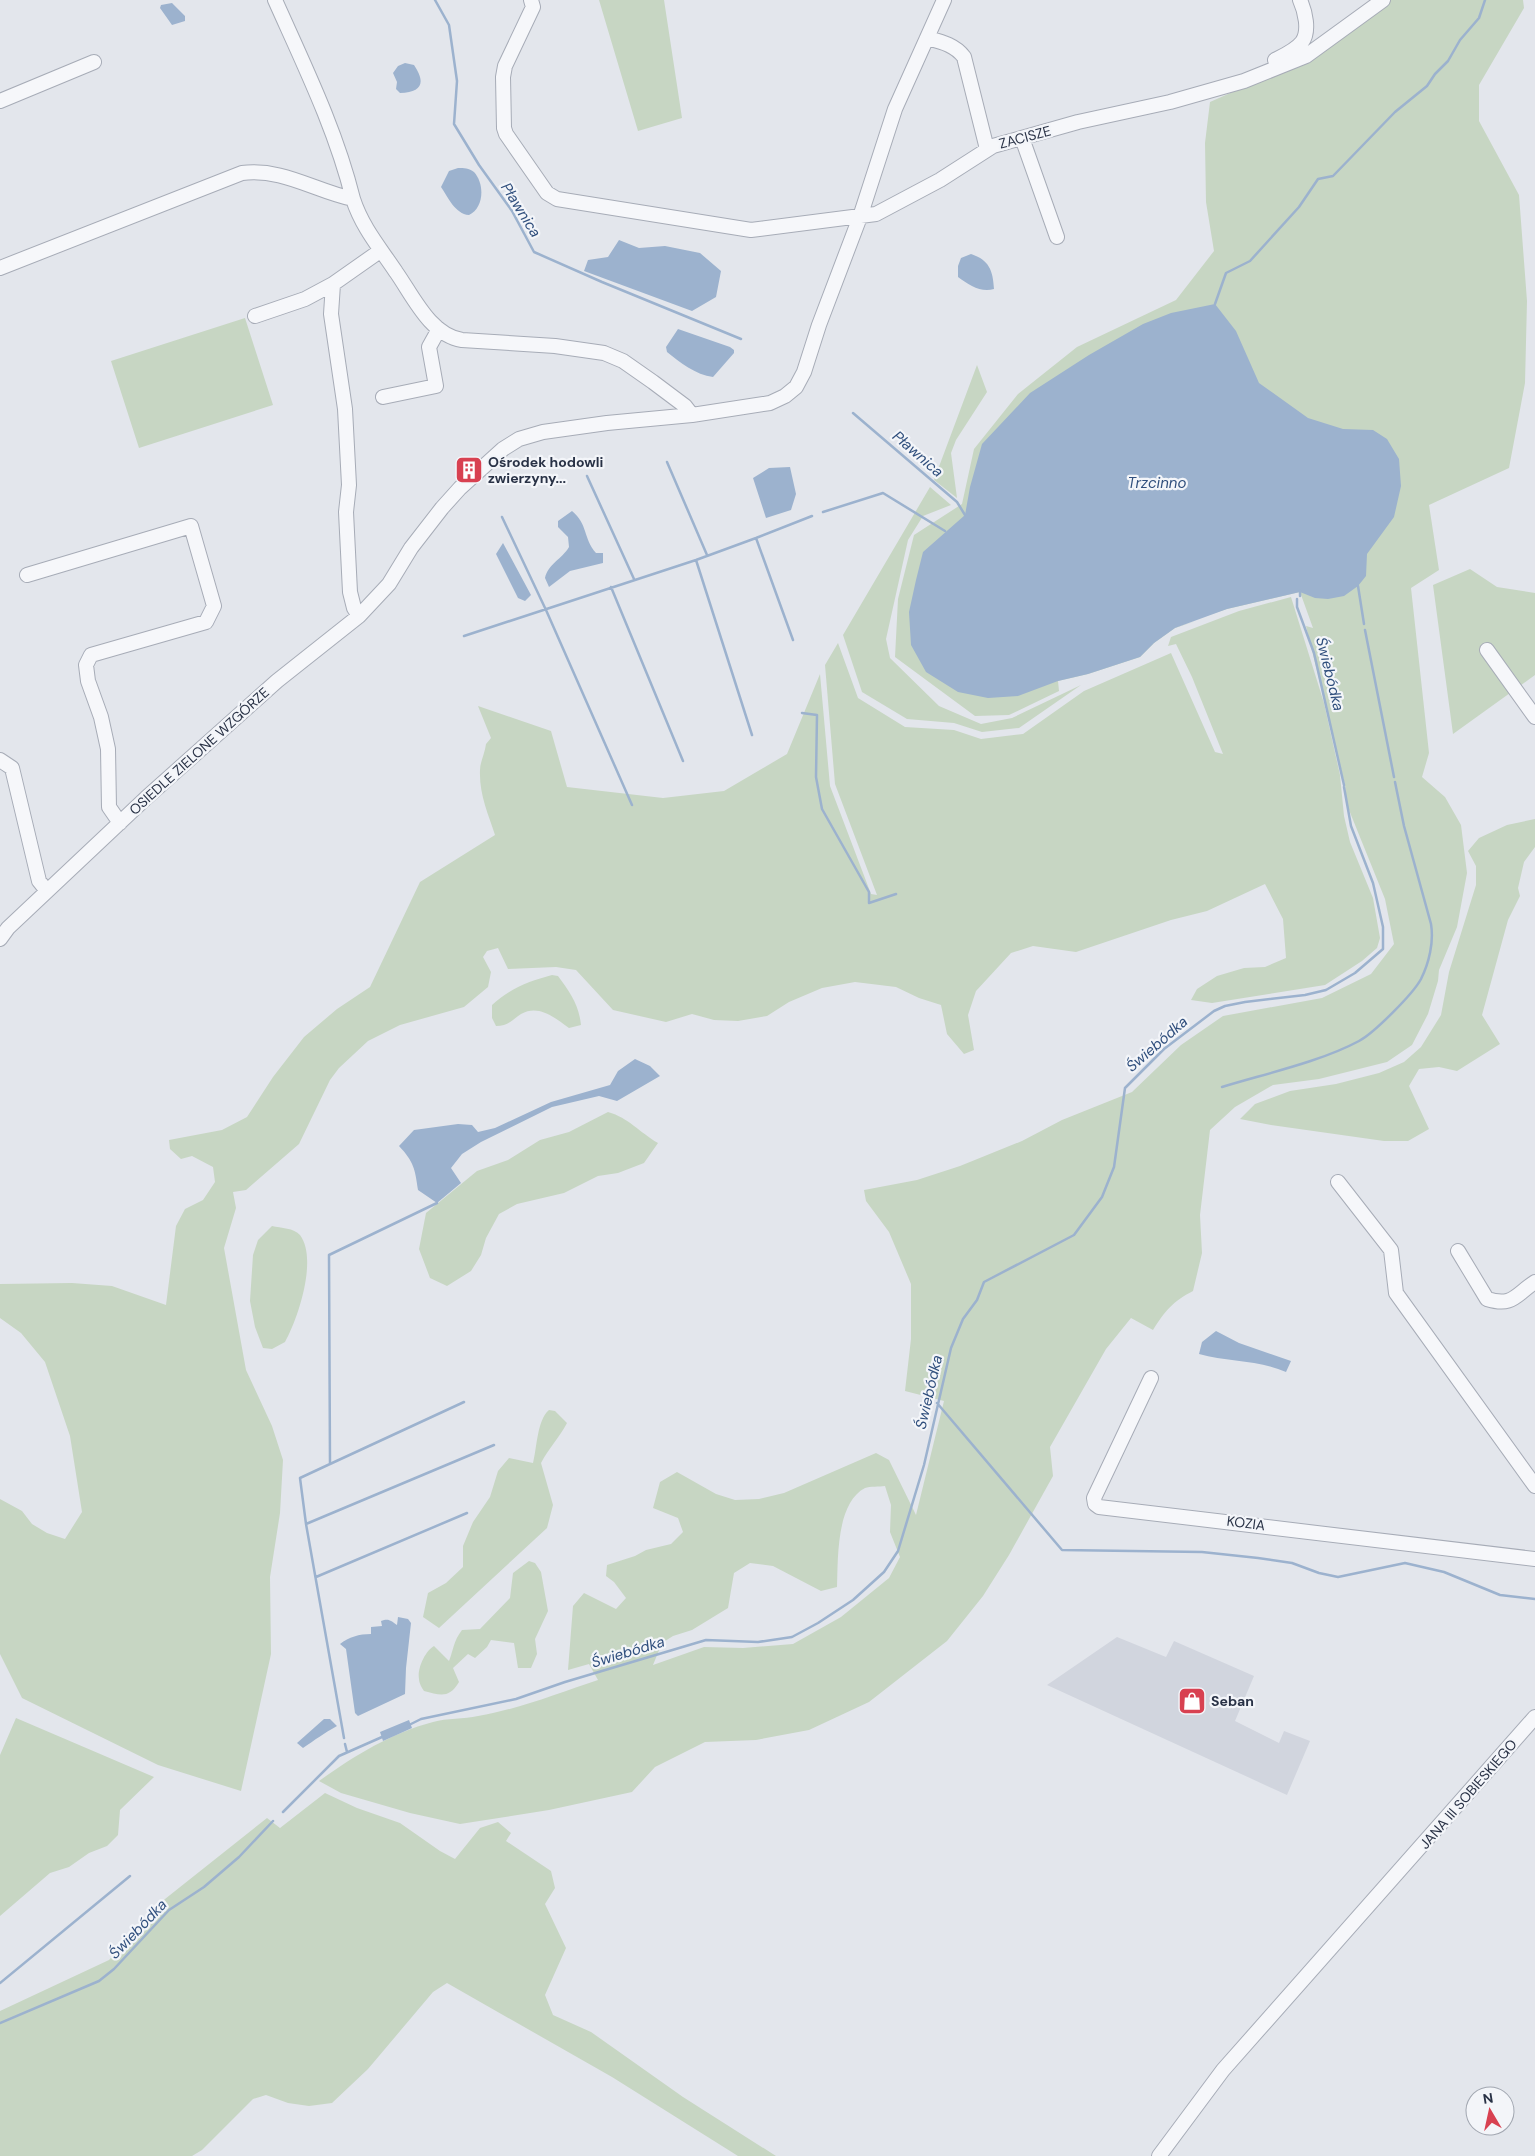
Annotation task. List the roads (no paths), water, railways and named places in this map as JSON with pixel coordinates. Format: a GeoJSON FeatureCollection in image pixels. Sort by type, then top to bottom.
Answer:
{"type":"FeatureCollection","features":[{"type":"Feature","properties":{"kind":"street"},"geometry":{"type":"LineString","coordinates":[[275,0],[330,129],[346,171],[353,199],[362,220],[380,251],[418,306],[439,328],[456,339],[576,348],[604,353],[623,361],[653,382],[685,406],[692,415]]}},
{"type":"Feature","properties":{"kind":"street","name":"ZACISZE"},"geometry":{"type":"LineString","coordinates":[[531,0],[533,7],[505,66],[503,77],[504,128],[506,134],[547,193],[557,200],[751,230],[876,214],[924,188],[993,146],[1078,122],[1170,102],[1244,81],[1306,56],[1384,0]]}},
{"type":"Feature","properties":{"kind":"street"},"geometry":{"type":"LineString","coordinates":[[860,217],[895,109],[944,0]]}},
{"type":"Feature","properties":{"kind":"street"},"geometry":{"type":"LineString","coordinates":[[1267,71],[1273,61],[1302,42],[1307,29],[1304,8],[1300,0]]}},
{"type":"Feature","properties":{"kind":"street"},"geometry":{"type":"LineString","coordinates":[[927,38],[953,47],[964,57],[987,150]]}},
{"type":"Feature","properties":{"kind":"street"},"geometry":{"type":"LineString","coordinates":[[0,101],[94,62]]}},
{"type":"Feature","properties":{"kind":"street"},"geometry":{"type":"LineString","coordinates":[[1022,138],[1057,237]]}},
{"type":"Feature","properties":{"kind":"street"},"geometry":{"type":"LineString","coordinates":[[0,268],[242,173],[275,174],[308,183],[335,195],[353,199]]}},
{"type":"Feature","properties":{"kind":"street","name":"OSIEDLE ZIELONE WZGÓRZE"},"geometry":{"type":"LineString","coordinates":[[27,575],[191,526],[214,606],[206,622],[90,655],[86,665],[88,681],[106,734],[109,808],[120,823],[277,681],[359,616],[389,584],[411,548],[442,508],[460,488],[510,444],[519,439],[565,428],[692,415],[770,403],[785,396],[796,387],[804,372],[819,325],[860,217]]}},
{"type":"Feature","properties":{"kind":"street"},"geometry":{"type":"LineString","coordinates":[[255,316],[305,299],[333,284],[380,251]]}},
{"type":"Feature","properties":{"kind":"street"},"geometry":{"type":"LineString","coordinates":[[333,284],[330,314],[345,409],[349,485],[346,512],[350,592],[354,608],[359,616]]}},
{"type":"Feature","properties":{"kind":"street"},"geometry":{"type":"LineString","coordinates":[[383,397],[436,386],[429,347],[439,328]]}},
{"type":"Feature","properties":{"kind":"street"},"geometry":{"type":"LineString","coordinates":[[1487,650],[1535,718]]}},
{"type":"Feature","properties":{"kind":"street"},"geometry":{"type":"LineString","coordinates":[[0,760],[12,768],[39,881],[47,891]]}},
{"type":"Feature","properties":{"kind":"street"},"geometry":{"type":"LineString","coordinates":[[0,939],[8,928],[120,823]]}},
{"type":"Feature","properties":{"kind":"street"},"geometry":{"type":"LineString","coordinates":[[1338,1182],[1391,1250],[1396,1293],[1535,1486]]}},
{"type":"Feature","properties":{"kind":"street"},"geometry":{"type":"LineString","coordinates":[[1458,1251],[1487,1299],[1500,1303],[1510,1301],[1535,1282]]}},
{"type":"Feature","properties":{"kind":"street","name":"KOZIA"},"geometry":{"type":"LineString","coordinates":[[1150,1378],[1094,1498],[1095,1504],[1100,1508],[1535,1559]]}},
{"type":"Feature","properties":{"kind":"street","name":"JANA III SOBIESKIEGO"},"geometry":{"type":"LineString","coordinates":[[1159,2156],[1223,2070],[1535,1717]]}},
{"type":"Feature","properties":{"kind":"water"},"geometry":{"type":"Polygon","coordinates":[[[172,3],[185,16],[185,21],[172,25],[160,8],[161,5],[172,3]]]}},
{"type":"Feature","properties":{"kind":"water"},"geometry":{"type":"Polygon","coordinates":[[[405,63],[414,65],[421,82],[413,91],[400,93],[396,89],[397,82],[393,73],[398,66],[405,63]]]}},
{"type":"Feature","properties":{"kind":"water"},"geometry":{"type":"Polygon","coordinates":[[[466,168],[474,172],[480,183],[481,195],[478,207],[469,215],[460,212],[456,208],[441,187],[449,171],[466,168]]]}},
{"type":"Feature","properties":{"kind":"water"},"geometry":{"type":"Polygon","coordinates":[[[619,240],[639,248],[665,246],[700,253],[721,271],[716,297],[692,311],[584,271],[588,260],[608,257],[619,240]]]}},
{"type":"Feature","properties":{"kind":"water"},"geometry":{"type":"Polygon","coordinates":[[[971,254],[982,259],[989,267],[993,276],[994,289],[980,289],[958,277],[958,266],[961,258],[971,254]]]}},
{"type":"Feature","properties":{"kind":"water","name":"Trzcinno"},"geometry":{"type":"Polygon","coordinates":[[[1215,304],[1236,331],[1259,383],[1308,418],[1343,429],[1373,430],[1387,439],[1399,459],[1401,486],[1394,517],[1367,554],[1366,576],[1358,586],[1344,596],[1328,599],[1315,598],[1300,592],[1227,609],[1175,628],[1154,643],[1140,657],[1088,674],[1058,681],[1018,696],[988,698],[958,692],[926,672],[911,645],[909,612],[916,580],[923,552],[965,515],[970,487],[982,444],[1030,393],[1089,355],[1143,324],[1171,313],[1215,304]]]}},
{"type":"Feature","properties":{"kind":"water"},"geometry":{"type":"Polygon","coordinates":[[[678,329],[730,347],[734,350],[734,353],[713,377],[700,374],[682,364],[667,352],[666,347],[678,329]]]}},
{"type":"Feature","properties":{"kind":"water"},"geometry":{"type":"Polygon","coordinates":[[[790,467],[796,494],[791,510],[766,518],[753,478],[769,468],[790,467]]]}},
{"type":"Feature","properties":{"kind":"water"},"geometry":{"type":"Polygon","coordinates":[[[572,511],[581,521],[589,542],[596,553],[603,553],[603,563],[570,571],[549,587],[545,578],[549,569],[569,547],[568,537],[558,527],[558,521],[572,511]]]}},
{"type":"Feature","properties":{"kind":"water"},"geometry":{"type":"Polygon","coordinates":[[[503,543],[531,595],[525,601],[518,598],[496,554],[503,543]]]}},
{"type":"Feature","properties":{"kind":"water"},"geometry":{"type":"Polygon","coordinates":[[[635,1059],[650,1066],[660,1076],[617,1101],[599,1096],[552,1107],[481,1142],[462,1154],[451,1168],[461,1183],[437,1203],[418,1190],[413,1166],[399,1146],[414,1130],[458,1124],[472,1125],[478,1132],[495,1128],[551,1102],[610,1085],[618,1071],[635,1059]]]}},
{"type":"Feature","properties":{"kind":"water"},"geometry":{"type":"Polygon","coordinates":[[[1216,1331],[1239,1343],[1291,1361],[1286,1372],[1265,1365],[1199,1354],[1202,1342],[1216,1331]]]}},
{"type":"Feature","properties":{"kind":"water"},"geometry":{"type":"Polygon","coordinates":[[[398,1617],[408,1619],[411,1623],[405,1694],[358,1716],[355,1713],[346,1649],[340,1644],[354,1636],[371,1634],[371,1627],[382,1626],[381,1621],[384,1620],[391,1621],[397,1625],[398,1617]]]}},
{"type":"Feature","properties":{"kind":"water"},"geometry":{"type":"Polygon","coordinates":[[[324,1719],[330,1719],[337,1726],[303,1748],[297,1743],[324,1719]]]}},
{"type":"Feature","properties":{"kind":"water"},"geometry":{"type":"Polygon","coordinates":[[[409,1720],[412,1728],[383,1741],[380,1732],[409,1720]]]}},
{"type":"Feature","properties":{"kind":"waterway","name":"Pławnica"},"geometry":{"type":"LineString","coordinates":[[435,0],[449,25],[457,81],[454,124],[479,165],[512,211],[534,252],[741,339]]}},
{"type":"Feature","properties":{"kind":"waterway"},"geometry":{"type":"LineString","coordinates":[[1215,304],[1226,273],[1250,261],[1299,207],[1318,179],[1333,176],[1395,112],[1427,86],[1435,74],[1448,61],[1460,40],[1479,18],[1485,0]]}},
{"type":"Feature","properties":{"kind":"waterway","name":"Pławnica"},"geometry":{"type":"LineString","coordinates":[[853,413],[957,502],[965,515]]}},
{"type":"Feature","properties":{"kind":"waterway"},"geometry":{"type":"LineString","coordinates":[[667,462],[707,555]]}},
{"type":"Feature","properties":{"kind":"waterway"},"geometry":{"type":"LineString","coordinates":[[587,476],[634,579]]}},
{"type":"Feature","properties":{"kind":"waterway"},"geometry":{"type":"LineString","coordinates":[[823,512],[883,493],[945,531]]}},
{"type":"Feature","properties":{"kind":"waterway"},"geometry":{"type":"LineString","coordinates":[[464,636],[696,560],[812,516]]}},
{"type":"Feature","properties":{"kind":"waterway"},"geometry":{"type":"LineString","coordinates":[[502,517],[546,610],[632,805]]}},
{"type":"Feature","properties":{"kind":"waterway"},"geometry":{"type":"LineString","coordinates":[[756,538],[793,640]]}},
{"type":"Feature","properties":{"kind":"waterway"},"geometry":{"type":"LineString","coordinates":[[696,560],[752,735]]}},
{"type":"Feature","properties":{"kind":"waterway"},"geometry":{"type":"LineString","coordinates":[[1358,586],[1364,624]]}},
{"type":"Feature","properties":{"kind":"waterway"},"geometry":{"type":"LineString","coordinates":[[611,587],[683,761]]}},
{"type":"Feature","properties":{"kind":"waterway","name":"Świebódka"},"geometry":{"type":"LineString","coordinates":[[1300,591],[1300,596]]}},
{"type":"Feature","properties":{"kind":"waterway","name":"Świebódka"},"geometry":{"type":"LineString","coordinates":[[1297,599],[1297,607],[1314,653],[1344,785]]}},
{"type":"Feature","properties":{"kind":"waterway"},"geometry":{"type":"LineString","coordinates":[[1365,630],[1394,777]]}},
{"type":"Feature","properties":{"kind":"waterway"},"geometry":{"type":"LineString","coordinates":[[802,713],[817,715],[816,777],[822,809],[869,892],[869,903],[896,894]]}},
{"type":"Feature","properties":{"kind":"waterway"},"geometry":{"type":"LineString","coordinates":[[1222,1087],[1310,1061],[1359,1041],[1393,1013],[1421,979],[1430,952],[1431,924],[1404,826],[1395,782]]}},
{"type":"Feature","properties":{"kind":"waterway","name":"Świebódka"},"geometry":{"type":"LineString","coordinates":[[409,1725],[421,1719],[516,1699],[565,1682],[706,1640],[758,1642],[792,1637],[818,1623],[853,1600],[884,1572],[898,1551],[924,1465],[951,1348],[963,1319],[977,1300],[984,1282],[1074,1235],[1102,1197],[1114,1167],[1125,1088],[1164,1049],[1214,1011],[1225,1006],[1245,1002],[1305,995],[1326,990],[1355,973],[1383,949],[1383,927],[1373,883],[1351,826],[1344,787]]}},
{"type":"Feature","properties":{"kind":"waterway"},"geometry":{"type":"LineString","coordinates":[[344,1738],[306,1524],[300,1478],[330,1464],[329,1255],[437,1203]]}},
{"type":"Feature","properties":{"kind":"waterway"},"geometry":{"type":"LineString","coordinates":[[330,1464],[464,1402]]}},
{"type":"Feature","properties":{"kind":"waterway"},"geometry":{"type":"LineString","coordinates":[[937,1403],[1062,1550],[1202,1552],[1292,1563],[1319,1573],[1338,1577],[1405,1563],[1444,1572],[1500,1595],[1535,1599]]}},
{"type":"Feature","properties":{"kind":"waterway"},"geometry":{"type":"LineString","coordinates":[[306,1524],[494,1445]]}},
{"type":"Feature","properties":{"kind":"waterway"},"geometry":{"type":"LineString","coordinates":[[316,1577],[467,1513]]}},
{"type":"Feature","properties":{"kind":"waterway","name":"Świebódka"},"geometry":{"type":"LineString","coordinates":[[283,1812],[339,1756],[382,1737]]}},
{"type":"Feature","properties":{"kind":"waterway"},"geometry":{"type":"LineString","coordinates":[[345,1744],[347,1752]]}},
{"type":"Feature","properties":{"kind":"waterway","name":"Świebódka"},"geometry":{"type":"LineString","coordinates":[[0,2023],[99,1981],[114,1969],[169,1910],[204,1887],[239,1857],[273,1821]]}},
{"type":"Feature","properties":{"kind":"waterway"},"geometry":{"type":"LineString","coordinates":[[0,1983],[130,1876]]}},
{"type":"Feature","properties":{"kind":"place","name":"Ośrodek hodowli zwierzyny..."},"geometry":{"type":"Point","coordinates":[469,470]}},
{"type":"Feature","properties":{"kind":"place","name":"Seban"},"geometry":{"type":"Point","coordinates":[1192,1701]}}]}
